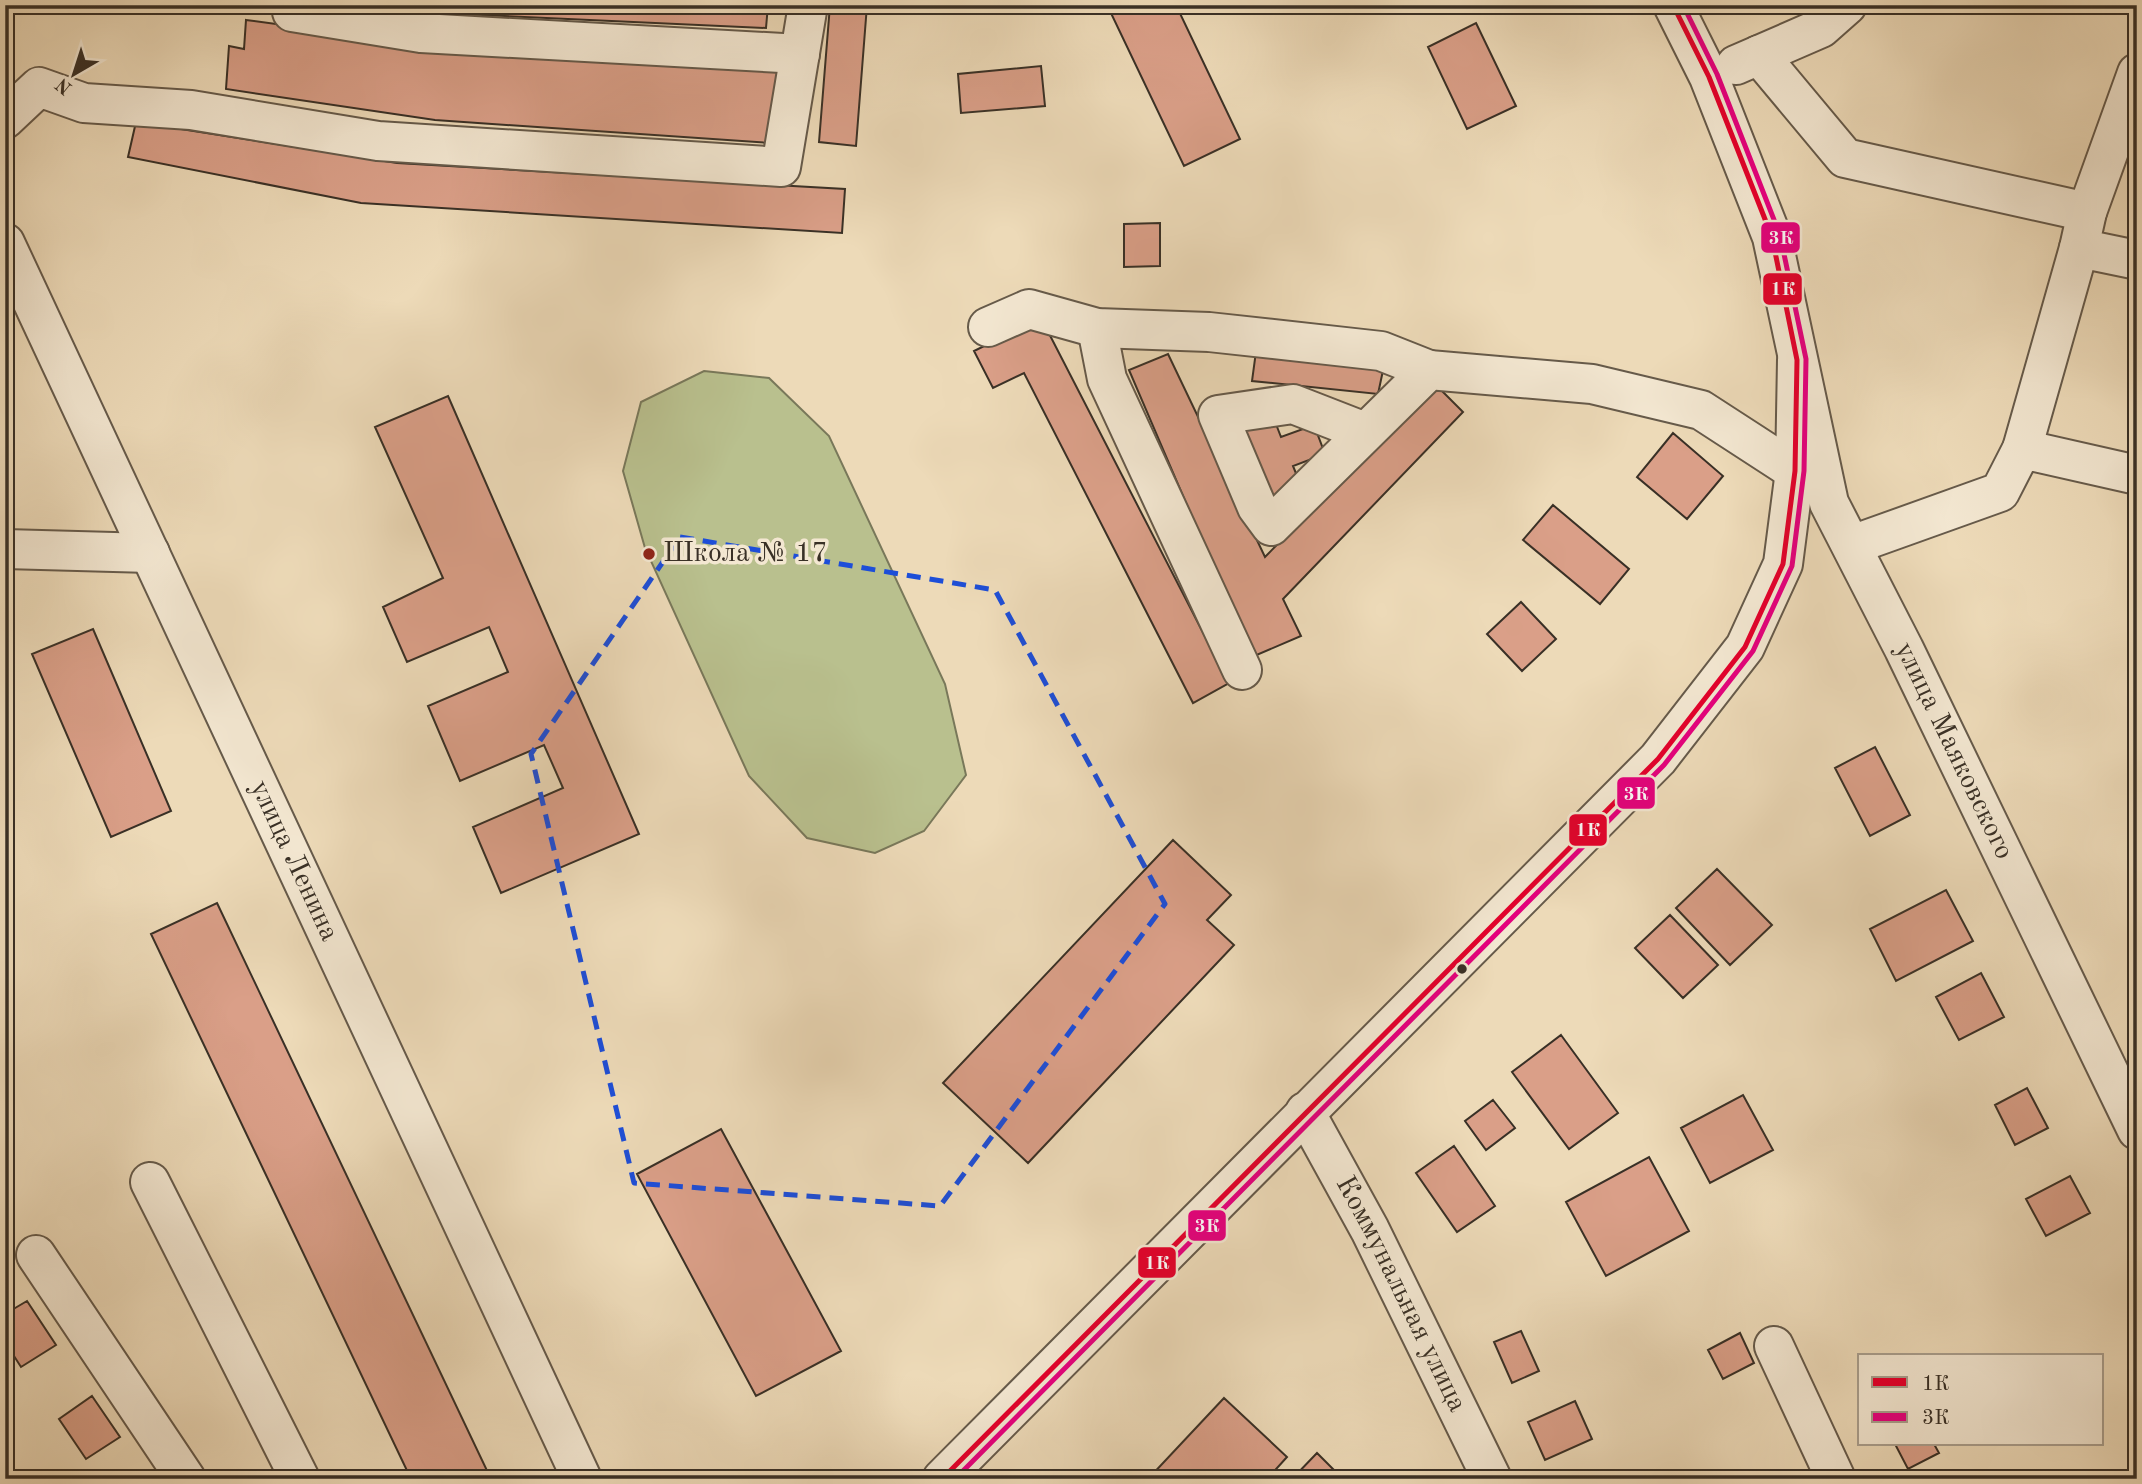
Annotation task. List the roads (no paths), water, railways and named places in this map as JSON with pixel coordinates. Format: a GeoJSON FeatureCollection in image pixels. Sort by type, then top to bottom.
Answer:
{"type":"FeatureCollection","features":[{"type":"Feature","properties":{"kind":"street"},"geometry":{"type":"LineString","coordinates":[[5,119],[39,87],[84,103],[191,110],[378,141],[781,167],[808,5]]}},
{"type":"Feature","properties":{"kind":"street"},"geometry":{"type":"LineString","coordinates":[[942,1479],[1658,759],[1745,647],[1783,564],[1795,471],[1797,360],[1773,237],[1709,77],[1673,5]]}},
{"type":"Feature","properties":{"kind":"street"},"geometry":{"type":"LineString","coordinates":[[1709,77],[1821,28],[1847,5]]}},
{"type":"Feature","properties":{"kind":"street"},"geometry":{"type":"LineString","coordinates":[[306,11],[421,33],[800,54]]}},
{"type":"Feature","properties":{"kind":"street"},"geometry":{"type":"LineString","coordinates":[[1759,55],[1845,158],[1879,165],[2083,230],[2137,260]]}},
{"type":"Feature","properties":{"kind":"street"},"geometry":{"type":"LineString","coordinates":[[1852,545],[2000,492],[2022,449],[2083,230],[2137,73]]}},
{"type":"Feature","properties":{"kind":"street","name":"улица Ленина"},"geometry":{"type":"LineString","coordinates":[[5,243],[582,1479]]}},
{"type":"Feature","properties":{"kind":"street"},"geometry":{"type":"LineString","coordinates":[[988,327],[1029,309],[1097,328],[1209,332],[1381,351],[1430,370],[1592,384],[1700,410],[1795,471]]}},
{"type":"Feature","properties":{"kind":"street"},"geometry":{"type":"LineString","coordinates":[[1097,328],[1107,379],[1242,670]]}},
{"type":"Feature","properties":{"kind":"street","name":"улица Маяковского"},"geometry":{"type":"LineString","coordinates":[[1797,360],[1829,503],[1852,545],[2137,1130]]}},
{"type":"Feature","properties":{"kind":"street"},"geometry":{"type":"LineString","coordinates":[[1366,432],[1430,370]]}},
{"type":"Feature","properties":{"kind":"street"},"geometry":{"type":"LineString","coordinates":[[2022,449],[2137,475]]}},
{"type":"Feature","properties":{"kind":"street"},"geometry":{"type":"LineString","coordinates":[[5,549],[150,553]]}},
{"type":"Feature","properties":{"kind":"street","name":"Коммунальная улица"},"geometry":{"type":"LineString","coordinates":[[1305,1112],[1370,1230],[1492,1479]]}},
{"type":"Feature","properties":{"kind":"street"},"geometry":{"type":"LineString","coordinates":[[150,1182],[300,1479]]}},
{"type":"Feature","properties":{"kind":"street"},"geometry":{"type":"LineString","coordinates":[[36,1255],[186,1479]]}},
{"type":"Feature","properties":{"kind":"street"},"geometry":{"type":"LineString","coordinates":[[1774,1346],[1836,1479]]}},
{"type":"Feature","properties":{"kind":"place","name":"Школа № 17"},"geometry":{"type":"Point","coordinates":[649,554]}}]}
